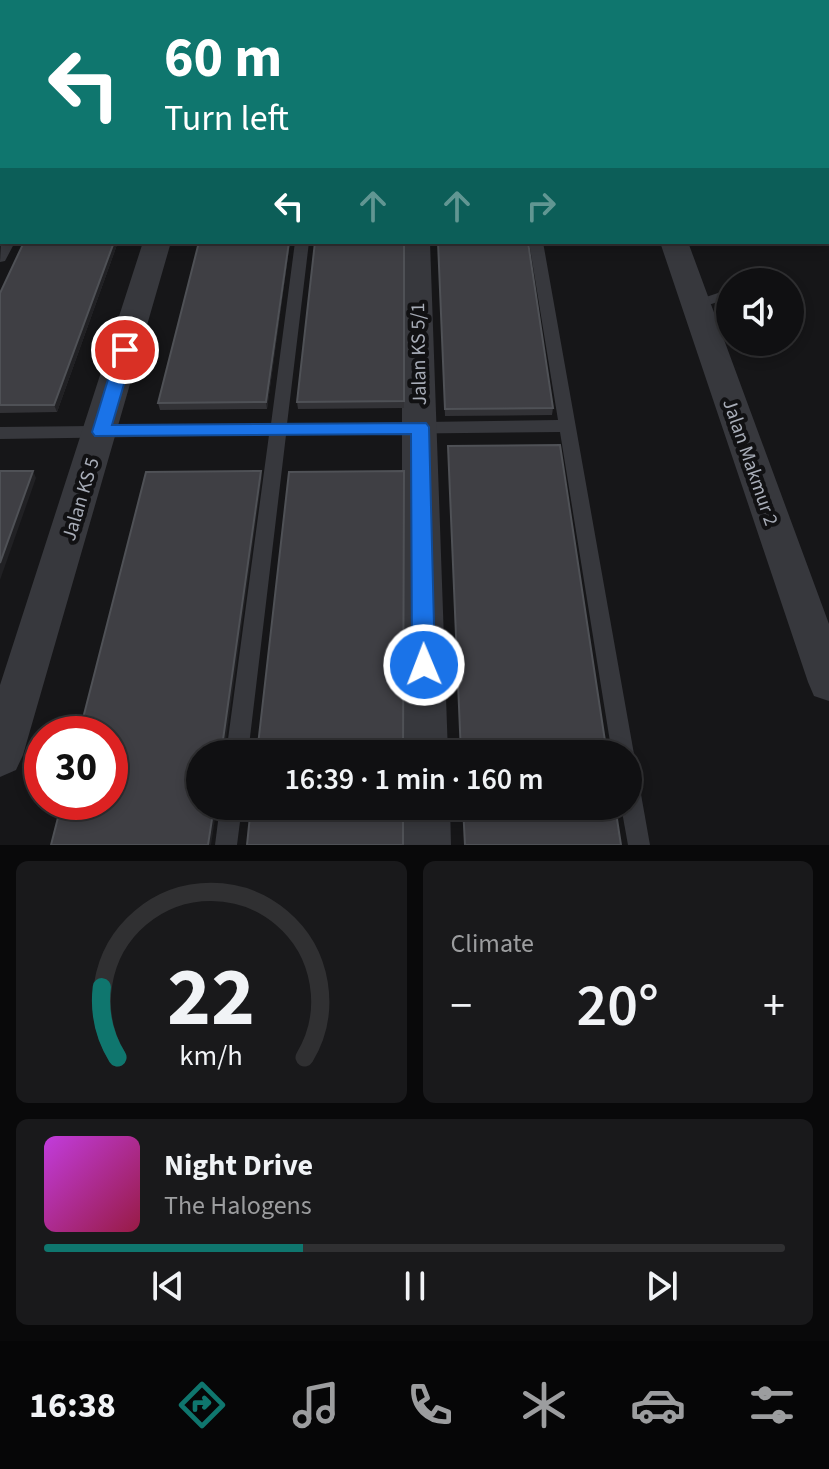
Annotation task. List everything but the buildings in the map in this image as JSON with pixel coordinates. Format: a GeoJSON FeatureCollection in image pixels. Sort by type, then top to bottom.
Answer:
{"type":"FeatureCollection","features":[{"type":"Feature","properties":{"kind":"street","name":"Jalan KS 5"},"geometry":{"type":"LineString","coordinates":[[0,755],[156,244]]}},
{"type":"Feature","properties":{"kind":"street","name":"Jalan KS 5/1"},"geometry":{"type":"LineString","coordinates":[[416,244],[425,740]]}},
{"type":"Feature","properties":{"kind":"street","name":"Jalan Makmur 2"},"geometry":{"type":"LineString","coordinates":[[675,244],[829,682]]}},
{"type":"Feature","properties":{"kind":"street"},"geometry":{"type":"LineString","coordinates":[[426,820],[427,845]]}},
{"type":"Feature","properties":{"kind":"lane"},"geometry":{"type":"LineString","coordinates":[[239,740],[302,244]]}},
{"type":"Feature","properties":{"kind":"lane"},"geometry":{"type":"LineString","coordinates":[[536,244],[621,740]]}},
{"type":"Feature","properties":{"kind":"lane"},"geometry":{"type":"LineString","coordinates":[[696,305],[716,298]]}},
{"type":"Feature","properties":{"kind":"lane"},"geometry":{"type":"LineString","coordinates":[[0,433],[567,426]]}},
{"type":"Feature","properties":{"kind":"lane"},"geometry":{"type":"LineString","coordinates":[[226,845],[229,820]]}},
{"type":"Feature","properties":{"kind":"lane"},"geometry":{"type":"LineString","coordinates":[[635,820],[639,845]]}},
{"type":"Feature","properties":{"kind":"route"},"geometry":{"type":"LineString","coordinates":[[125,350],[101,432],[420,427],[424,665]]}}]}
